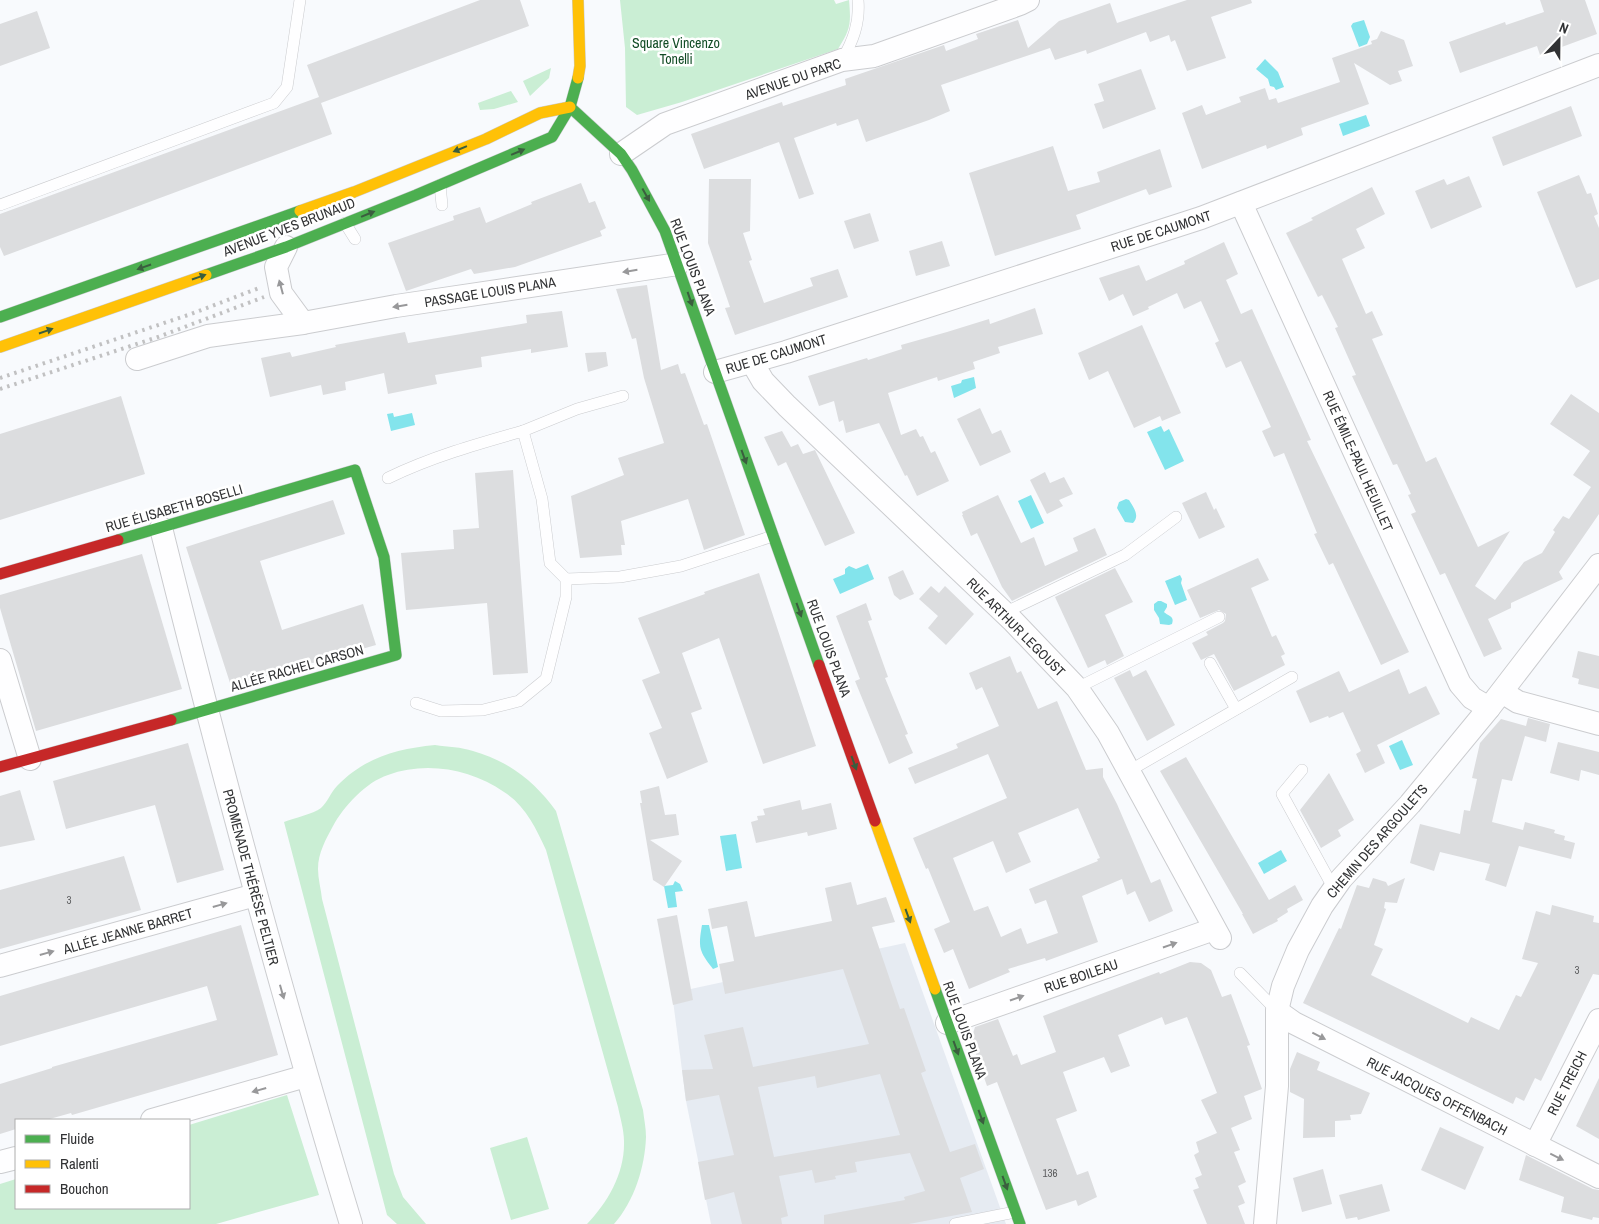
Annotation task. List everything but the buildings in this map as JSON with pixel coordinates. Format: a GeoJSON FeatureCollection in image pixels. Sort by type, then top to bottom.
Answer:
{"type":"FeatureCollection","features":[{"type":"Feature","properties":{"kind":"street","name":"AVENUE YVES BRUNAUD"},"geometry":{"type":"LineString","coordinates":[[0,347],[286,247],[440,185],[552,137],[570,107],[580,66],[578,0]]}},
{"type":"Feature","properties":{"kind":"street","name":"AVENUE DU PARC"},"geometry":{"type":"LineString","coordinates":[[629,156],[665,124],[842,60],[874,56],[1028,0]]}},
{"type":"Feature","properties":{"kind":"street","name":"RUE DE CAUMONT"},"geometry":{"type":"LineString","coordinates":[[715,372],[752,362],[1201,218],[1599,65]]}},
{"type":"Feature","properties":{"kind":"street","name":"AVENUE YVES BRUNAUD"},"geometry":{"type":"LineString","coordinates":[[0,317],[354,192],[486,139],[540,113],[570,107]]}},
{"type":"Feature","properties":{"kind":"street","name":"RUE LOUIS PLANA"},"geometry":{"type":"LineString","coordinates":[[570,107],[629,156],[632,170],[665,230],[772,536],[1020,1224]]}},
{"type":"Feature","properties":{"kind":"street","name":"RUE ÉMILE-PAUL HEUILLET"},"geometry":{"type":"LineString","coordinates":[[1241,203],[1460,684],[1472,698],[1518,702],[1599,724]]}},
{"type":"Feature","properties":{"kind":"street"},"geometry":{"type":"LineString","coordinates":[[286,247],[276,267],[282,293],[303,323]]}},
{"type":"Feature","properties":{"kind":"street","name":"PASSAGE LOUIS PLANA"},"geometry":{"type":"LineString","coordinates":[[138,360],[208,336],[303,323],[396,306],[678,264]]}},
{"type":"Feature","properties":{"kind":"street","name":"RUE ARTHUR LEGOUST"},"geometry":{"type":"LineString","coordinates":[[752,362],[763,380],[787,406],[1004,613],[1077,688],[1108,733],[1217,934]]}},
{"type":"Feature","properties":{"kind":"street","name":"RUE ÉLISABETH BOSELLI"},"geometry":{"type":"LineString","coordinates":[[0,574],[355,470],[384,557],[396,655]]}},
{"type":"Feature","properties":{"kind":"street","name":"PROMENADE THÉRÈSE PELTIER"},"geometry":{"type":"LineString","coordinates":[[161,528],[206,710],[255,895],[306,1076],[351,1224]]}},
{"type":"Feature","properties":{"kind":"street","name":"CHEMIN DES ARGOULETS"},"geometry":{"type":"LineString","coordinates":[[1265,1224],[1277,1086],[1277,1011],[1283,986],[1298,950],[1322,906],[1334,890],[1410,804],[1496,700],[1599,565]]}},
{"type":"Feature","properties":{"kind":"street","name":"ALLÉE RACHEL CARSON"},"geometry":{"type":"LineString","coordinates":[[0,767],[396,655]]}},
{"type":"Feature","properties":{"kind":"street"},"geometry":{"type":"LineString","coordinates":[[0,660],[30,759]]}},
{"type":"Feature","properties":{"kind":"street","name":"ALLÉE JEANNE BARRET"},"geometry":{"type":"LineString","coordinates":[[0,966],[255,895]]}},
{"type":"Feature","properties":{"kind":"street","name":"RUE BOILEAU"},"geometry":{"type":"LineString","coordinates":[[947,1023],[1217,934]]}},
{"type":"Feature","properties":{"kind":"street","name":"RUE JACQUES OFFENBACH"},"geometry":{"type":"LineString","coordinates":[[1277,1011],[1294,1024],[1599,1177]]}},
{"type":"Feature","properties":{"kind":"street","name":"RUE TREICH"},"geometry":{"type":"LineString","coordinates":[[1535,1145],[1599,1020]]}},
{"type":"Feature","properties":{"kind":"street"},"geometry":{"type":"LineString","coordinates":[[156,1119],[306,1076]]}},
{"type":"Feature","properties":{"kind":"street"},"geometry":{"type":"LineString","coordinates":[[0,1162],[15,1158]]}},
{"type":"Feature","properties":{"kind":"lane"},"geometry":{"type":"LineString","coordinates":[[0,205],[274,103],[287,87],[300,0]]}},
{"type":"Feature","properties":{"kind":"lane"},"geometry":{"type":"LineString","coordinates":[[842,60],[855,35],[859,10],[858,0]]}},
{"type":"Feature","properties":{"kind":"lane"},"geometry":{"type":"LineString","coordinates":[[440,185],[442,205]]}},
{"type":"Feature","properties":{"kind":"lane"},"geometry":{"type":"LineString","coordinates":[[671,216],[678,264]]}},
{"type":"Feature","properties":{"kind":"lane"},"geometry":{"type":"LineString","coordinates":[[345,222],[355,239]]}},
{"type":"Feature","properties":{"kind":"lane"},"geometry":{"type":"LineString","coordinates":[[388,478],[415,465],[476,444],[523,431],[577,408],[623,396]]}},
{"type":"Feature","properties":{"kind":"lane"},"geometry":{"type":"LineString","coordinates":[[416,702],[441,711],[483,710],[519,701],[546,679],[566,597],[566,579],[550,562],[542,499],[523,431]]}},
{"type":"Feature","properties":{"kind":"lane"},"geometry":{"type":"LineString","coordinates":[[1004,613],[1125,556],[1176,517]]}},
{"type":"Feature","properties":{"kind":"lane"},"geometry":{"type":"LineString","coordinates":[[566,579],[620,578],[681,566],[772,536]]}},
{"type":"Feature","properties":{"kind":"lane"},"geometry":{"type":"LineString","coordinates":[[1077,688],[1219,616]]}},
{"type":"Feature","properties":{"kind":"lane"},"geometry":{"type":"LineString","coordinates":[[1210,662],[1236,709]]}},
{"type":"Feature","properties":{"kind":"lane"},"geometry":{"type":"LineString","coordinates":[[1129,771],[1292,677]]}},
{"type":"Feature","properties":{"kind":"lane"},"geometry":{"type":"LineString","coordinates":[[1302,770],[1282,794],[1334,890]]}},
{"type":"Feature","properties":{"kind":"lane"},"geometry":{"type":"LineString","coordinates":[[1240,973],[1277,1011]]}},
{"type":"Feature","properties":{"kind":"lane"},"geometry":{"type":"LineString","coordinates":[[954,1224],[1015,1212]]}},
{"type":"Feature","properties":{"kind":"shaded area"},"geometry":{"type":"Polygon","coordinates":[[[905,943],[1006,1224],[711,1224],[686,1101],[672,993],[905,943]]]}},
{"type":"Feature","properties":{"kind":"green space","name":"Square Vincenzo Tonelli"},"geometry":{"type":"Polygon","coordinates":[[[620,0],[834,0],[836,4],[849,0],[850,20],[848,31],[838,49],[682,102],[637,115],[626,107],[625,48],[620,0]]]}},
{"type":"Feature","properties":{"kind":"green space"},"geometry":{"type":"Polygon","coordinates":[[[551,68],[549,78],[530,96],[523,81],[551,68]]]}},
{"type":"Feature","properties":{"kind":"green space"},"geometry":{"type":"Polygon","coordinates":[[[511,91],[518,102],[494,109],[480,110],[478,103],[511,91]]]}},
{"type":"Feature","properties":{"kind":"green space"},"geometry":{"type":"Polygon","coordinates":[[[435,745],[459,748],[486,755],[510,767],[530,782],[556,811],[643,1110],[646,1137],[641,1172],[633,1195],[614,1224],[587,1224],[602,1206],[614,1186],[622,1164],[624,1137],[618,1107],[546,850],[524,810],[511,797],[491,784],[477,778],[463,773],[433,768],[403,771],[388,775],[364,789],[349,803],[338,818],[323,846],[318,863],[322,899],[394,1174],[403,1197],[426,1224],[397,1224],[387,1215],[284,822],[321,808],[337,786],[370,761],[395,752],[435,745]]]}},
{"type":"Feature","properties":{"kind":"green space"},"geometry":{"type":"Polygon","coordinates":[[[287,1095],[319,1195],[216,1224],[0,1224],[0,1184],[15,1179],[15,1209],[190,1209],[190,1125],[287,1095]]]}},
{"type":"Feature","properties":{"kind":"green space"},"geometry":{"type":"Polygon","coordinates":[[[527,1137],[549,1209],[511,1220],[490,1148],[527,1137]]]}},
{"type":"Feature","properties":{"kind":"water"},"geometry":{"type":"Polygon","coordinates":[[[1364,20],[1370,37],[1367,44],[1359,47],[1351,26],[1353,23],[1364,20]]]}},
{"type":"Feature","properties":{"kind":"water"},"geometry":{"type":"Polygon","coordinates":[[[1265,59],[1278,72],[1284,87],[1276,90],[1270,86],[1268,79],[1256,69],[1265,59]]]}},
{"type":"Feature","properties":{"kind":"water"},"geometry":{"type":"Polygon","coordinates":[[[1366,115],[1370,126],[1343,136],[1339,124],[1366,115]]]}},
{"type":"Feature","properties":{"kind":"water"},"geometry":{"type":"Polygon","coordinates":[[[974,377],[976,388],[954,398],[951,386],[961,383],[962,380],[974,377]]]}},
{"type":"Feature","properties":{"kind":"water"},"geometry":{"type":"Polygon","coordinates":[[[393,413],[394,417],[412,413],[415,425],[391,431],[387,414],[393,413]]]}},
{"type":"Feature","properties":{"kind":"water"},"geometry":{"type":"Polygon","coordinates":[[[1161,426],[1164,432],[1169,429],[1184,461],[1165,470],[1147,432],[1161,426]]]}},
{"type":"Feature","properties":{"kind":"water"},"geometry":{"type":"Polygon","coordinates":[[[1031,495],[1044,523],[1031,529],[1018,501],[1031,495]]]}},
{"type":"Feature","properties":{"kind":"water"},"geometry":{"type":"Polygon","coordinates":[[[1126,499],[1129,500],[1136,512],[1136,518],[1133,523],[1125,522],[1117,508],[1119,502],[1126,499]]]}},
{"type":"Feature","properties":{"kind":"water"},"geometry":{"type":"Polygon","coordinates":[[[868,564],[874,579],[840,594],[833,579],[845,574],[845,569],[849,566],[856,569],[868,564]]]}},
{"type":"Feature","properties":{"kind":"water"},"geometry":{"type":"Polygon","coordinates":[[[1180,575],[1187,600],[1175,605],[1165,581],[1180,575]]]}},
{"type":"Feature","properties":{"kind":"water"},"geometry":{"type":"Polygon","coordinates":[[[1158,601],[1167,604],[1164,612],[1172,618],[1172,624],[1160,624],[1154,610],[1154,604],[1158,601]]]}},
{"type":"Feature","properties":{"kind":"water"},"geometry":{"type":"Polygon","coordinates":[[[1402,740],[1413,765],[1400,770],[1389,746],[1402,740]]]}},
{"type":"Feature","properties":{"kind":"water"},"geometry":{"type":"Polygon","coordinates":[[[736,834],[742,868],[726,871],[720,836],[736,834]]]}},
{"type":"Feature","properties":{"kind":"water"},"geometry":{"type":"Polygon","coordinates":[[[1281,850],[1287,861],[1264,874],[1258,863],[1281,850]]]}},
{"type":"Feature","properties":{"kind":"water"},"geometry":{"type":"Polygon","coordinates":[[[675,881],[680,884],[683,891],[675,892],[677,907],[668,908],[664,886],[673,885],[675,881]]]}},
{"type":"Feature","properties":{"kind":"water"},"geometry":{"type":"Polygon","coordinates":[[[702,925],[709,925],[718,967],[713,969],[701,949],[702,925]]]}},
{"type":"Feature","properties":{"kind":"railway"},"geometry":{"type":"LineString","coordinates":[[0,378],[191,314],[259,288]]}},
{"type":"Feature","properties":{"kind":"railway"},"geometry":{"type":"LineString","coordinates":[[0,389],[158,337],[264,297]]}},
{"type":"Feature","properties":{"kind":"traffic: fast"},"geometry":{"type":"LineString","coordinates":[[206,275],[286,247],[416,195],[552,137],[570,107],[578,78]]}},
{"type":"Feature","properties":{"kind":"traffic: fast"},"geometry":{"type":"LineString","coordinates":[[570,107],[621,154],[632,170],[665,231],[819,665]]}},
{"type":"Feature","properties":{"kind":"traffic: fast"},"geometry":{"type":"LineString","coordinates":[[0,317],[300,211]]}},
{"type":"Feature","properties":{"kind":"traffic: fast"},"geometry":{"type":"LineString","coordinates":[[118,540],[355,470],[384,557],[396,655],[171,720]]}},
{"type":"Feature","properties":{"kind":"traffic: fast"},"geometry":{"type":"LineString","coordinates":[[935,989],[1020,1224]]}},
{"type":"Feature","properties":{"kind":"traffic: slow"},"geometry":{"type":"LineString","coordinates":[[578,0],[580,66],[578,78]]}},
{"type":"Feature","properties":{"kind":"traffic: slow"},"geometry":{"type":"LineString","coordinates":[[300,211],[354,192],[486,139],[540,113],[570,107]]}},
{"type":"Feature","properties":{"kind":"traffic: slow"},"geometry":{"type":"LineString","coordinates":[[0,347],[206,275]]}},
{"type":"Feature","properties":{"kind":"traffic: slow"},"geometry":{"type":"LineString","coordinates":[[875,821],[935,989]]}},
{"type":"Feature","properties":{"kind":"traffic: jam"},"geometry":{"type":"LineString","coordinates":[[0,574],[118,540]]}},
{"type":"Feature","properties":{"kind":"traffic: jam"},"geometry":{"type":"LineString","coordinates":[[819,665],[875,821]]}},
{"type":"Feature","properties":{"kind":"traffic: jam"},"geometry":{"type":"LineString","coordinates":[[0,767],[171,720]]}}]}
